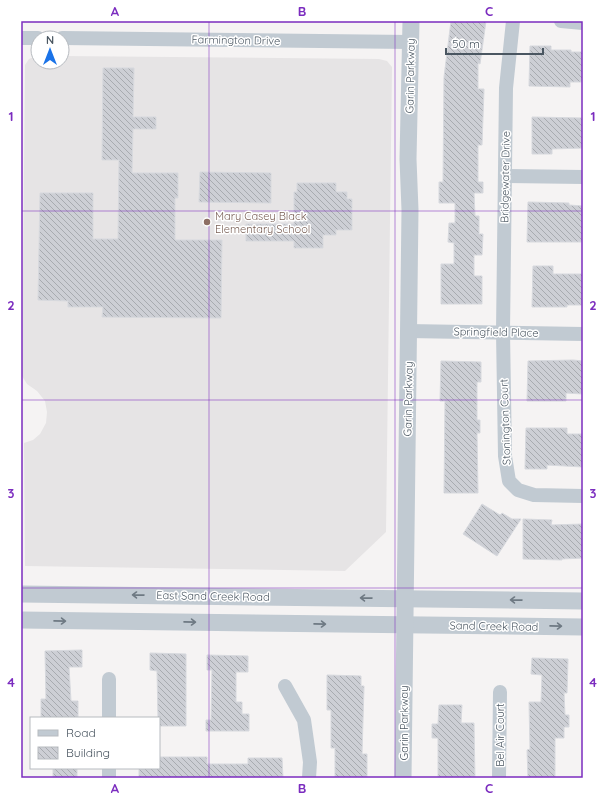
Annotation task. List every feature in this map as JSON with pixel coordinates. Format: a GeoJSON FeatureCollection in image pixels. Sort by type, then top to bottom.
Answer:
{"type":"FeatureCollection","features":[{"type":"Feature","properties":{"kind":"street","name":"Garin Parkway"},"geometry":{"type":"LineString","coordinates":[[404,778],[411,21]]}},
{"type":"Feature","properties":{"kind":"street","name":"Bridgewater Drive"},"geometry":{"type":"LineString","coordinates":[[503,332],[506,88],[513,21]]}},
{"type":"Feature","properties":{"kind":"street"},"geometry":{"type":"LineString","coordinates":[[561,21],[583,23]]}},
{"type":"Feature","properties":{"kind":"street","name":"Farmington Drive"},"geometry":{"type":"LineString","coordinates":[[70,38],[410,42]]}},
{"type":"Feature","properties":{"kind":"street"},"geometry":{"type":"LineString","coordinates":[[505,176],[583,177]]}},
{"type":"Feature","properties":{"kind":"street","name":"Springfield Place"},"geometry":{"type":"LineString","coordinates":[[408,331],[583,334]]}},
{"type":"Feature","properties":{"kind":"street","name":"Stonington Court"},"geometry":{"type":"LineString","coordinates":[[503,332],[505,456],[509,481],[518,490],[534,496],[583,496]]}},
{"type":"Feature","properties":{"kind":"street","name":"East Sand Creek Road"},"geometry":{"type":"LineString","coordinates":[[21,594],[405,598]]}},
{"type":"Feature","properties":{"kind":"street"},"geometry":{"type":"LineString","coordinates":[[405,598],[583,601]]}},
{"type":"Feature","properties":{"kind":"street"},"geometry":{"type":"LineString","coordinates":[[21,620],[405,624]]}},
{"type":"Feature","properties":{"kind":"street","name":"Sand Creek Road"},"geometry":{"type":"LineString","coordinates":[[405,624],[583,627]]}},
{"type":"Feature","properties":{"kind":"street"},"geometry":{"type":"LineString","coordinates":[[109,679],[109,717]]}},
{"type":"Feature","properties":{"kind":"street"},"geometry":{"type":"LineString","coordinates":[[285,686],[304,720],[310,762],[309,778]]}},
{"type":"Feature","properties":{"kind":"street","name":"Bel Air Court"},"geometry":{"type":"LineString","coordinates":[[499,778],[500,692]]}},
{"type":"Feature","properties":{"kind":"shaded area","name":"Mary Casey Black Elementary School"},"geometry":{"type":"Polygon","coordinates":[[[70,56],[379,59],[387,61],[392,67],[386,532],[345,571],[25,566],[24,443],[33,440],[40,434],[46,423],[47,412],[45,401],[37,391],[27,384],[22,376],[25,65],[29,59],[30,70],[70,70],[70,56]]]}},
{"type":"Feature","properties":{"kind":"building"},"geometry":{"type":"Polygon","coordinates":[[[451,21],[486,21],[480,64],[478,63],[478,89],[484,89],[482,145],[478,145],[478,182],[483,182],[483,193],[474,193],[475,216],[479,216],[479,234],[483,234],[482,255],[474,255],[474,276],[482,276],[482,304],[441,304],[441,264],[454,264],[454,243],[448,242],[449,223],[455,223],[455,203],[439,203],[439,182],[443,182],[444,77],[451,21]]]}},
{"type":"Feature","properties":{"kind":"building"},"geometry":{"type":"Polygon","coordinates":[[[530,46],[551,46],[551,50],[571,50],[571,52],[583,52],[583,82],[570,82],[570,87],[529,86],[530,46]]]}},
{"type":"Feature","properties":{"kind":"building"},"geometry":{"type":"Polygon","coordinates":[[[103,68],[134,68],[133,117],[156,117],[156,129],[133,129],[132,173],[178,173],[178,198],[175,198],[175,240],[222,240],[221,318],[102,317],[103,307],[68,307],[68,301],[38,300],[40,193],[93,193],[93,239],[118,239],[119,160],[102,160],[103,68]]]}},
{"type":"Feature","properties":{"kind":"building"},"geometry":{"type":"Polygon","coordinates":[[[532,117],[583,118],[583,148],[552,149],[552,154],[532,154],[532,117]]]}},
{"type":"Feature","properties":{"kind":"building"},"geometry":{"type":"Polygon","coordinates":[[[200,172],[271,173],[271,203],[199,202],[200,172]]]}},
{"type":"Feature","properties":{"kind":"building"},"geometry":{"type":"Polygon","coordinates":[[[297,183],[336,183],[336,192],[347,192],[347,199],[352,199],[352,230],[336,230],[336,235],[323,235],[323,248],[294,248],[294,241],[246,241],[246,224],[294,224],[294,192],[297,192],[297,183]]]}},
{"type":"Feature","properties":{"kind":"building"},"geometry":{"type":"Polygon","coordinates":[[[528,202],[569,203],[569,205],[583,206],[583,242],[527,242],[528,202]]]}},
{"type":"Feature","properties":{"kind":"building"},"geometry":{"type":"Polygon","coordinates":[[[533,266],[553,266],[553,274],[583,274],[583,305],[567,305],[567,307],[532,307],[533,266]]]}},
{"type":"Feature","properties":{"kind":"building"},"geometry":{"type":"Polygon","coordinates":[[[441,361],[481,362],[481,382],[477,382],[477,420],[480,420],[480,433],[477,433],[478,493],[444,493],[445,401],[440,401],[441,361]]]}},
{"type":"Feature","properties":{"kind":"building"},"geometry":{"type":"Polygon","coordinates":[[[528,361],[583,361],[583,394],[566,393],[566,401],[527,401],[528,361]]]}},
{"type":"Feature","properties":{"kind":"building"},"geometry":{"type":"Polygon","coordinates":[[[526,428],[567,428],[567,434],[583,434],[583,467],[547,465],[547,469],[525,469],[526,428]]]}},
{"type":"Feature","properties":{"kind":"building"},"geometry":{"type":"Polygon","coordinates":[[[482,504],[500,515],[502,513],[512,519],[521,519],[497,556],[463,534],[482,504]]]}},
{"type":"Feature","properties":{"kind":"building"},"geometry":{"type":"Polygon","coordinates":[[[523,519],[552,520],[551,525],[583,524],[583,558],[562,560],[523,559],[523,519]]]}},
{"type":"Feature","properties":{"kind":"building"},"geometry":{"type":"Polygon","coordinates":[[[82,650],[82,667],[69,667],[71,701],[78,701],[78,717],[41,717],[41,699],[46,699],[45,651],[82,650]]]}},
{"type":"Feature","properties":{"kind":"building"},"geometry":{"type":"Polygon","coordinates":[[[150,653],[186,654],[186,726],[160,726],[160,717],[158,717],[157,671],[150,670],[150,653]]]}},
{"type":"Feature","properties":{"kind":"building"},"geometry":{"type":"Polygon","coordinates":[[[207,655],[248,656],[248,672],[236,672],[236,702],[242,702],[242,714],[249,714],[249,731],[206,731],[206,720],[211,720],[212,670],[207,670],[207,655]]]}},
{"type":"Feature","properties":{"kind":"building"},"geometry":{"type":"Polygon","coordinates":[[[532,658],[568,659],[567,693],[564,693],[565,715],[569,715],[569,727],[564,727],[564,738],[555,738],[555,778],[528,778],[527,750],[530,749],[529,702],[541,702],[542,675],[531,674],[532,658]]]}},
{"type":"Feature","properties":{"kind":"building"},"geometry":{"type":"Polygon","coordinates":[[[327,675],[361,676],[361,686],[364,686],[362,754],[367,754],[367,778],[335,778],[335,748],[331,748],[331,710],[327,710],[327,675]]]}},
{"type":"Feature","properties":{"kind":"building"},"geometry":{"type":"Polygon","coordinates":[[[439,705],[462,705],[461,723],[474,723],[475,778],[438,778],[438,738],[432,738],[432,724],[438,724],[439,705]]]}},
{"type":"Feature","properties":{"kind":"building"},"geometry":{"type":"Polygon","coordinates":[[[160,757],[207,757],[207,764],[248,764],[248,758],[282,758],[283,778],[139,778],[139,769],[160,769],[160,757]]]}},
{"type":"Feature","properties":{"kind":"building"},"geometry":{"type":"Polygon","coordinates":[[[53,769],[77,769],[77,778],[53,778],[53,769]]]}},
{"type":"Feature","properties":{"kind":"place","name":"Mary Casey Black Elementary School"},"geometry":{"type":"Point","coordinates":[207,222]}}]}
